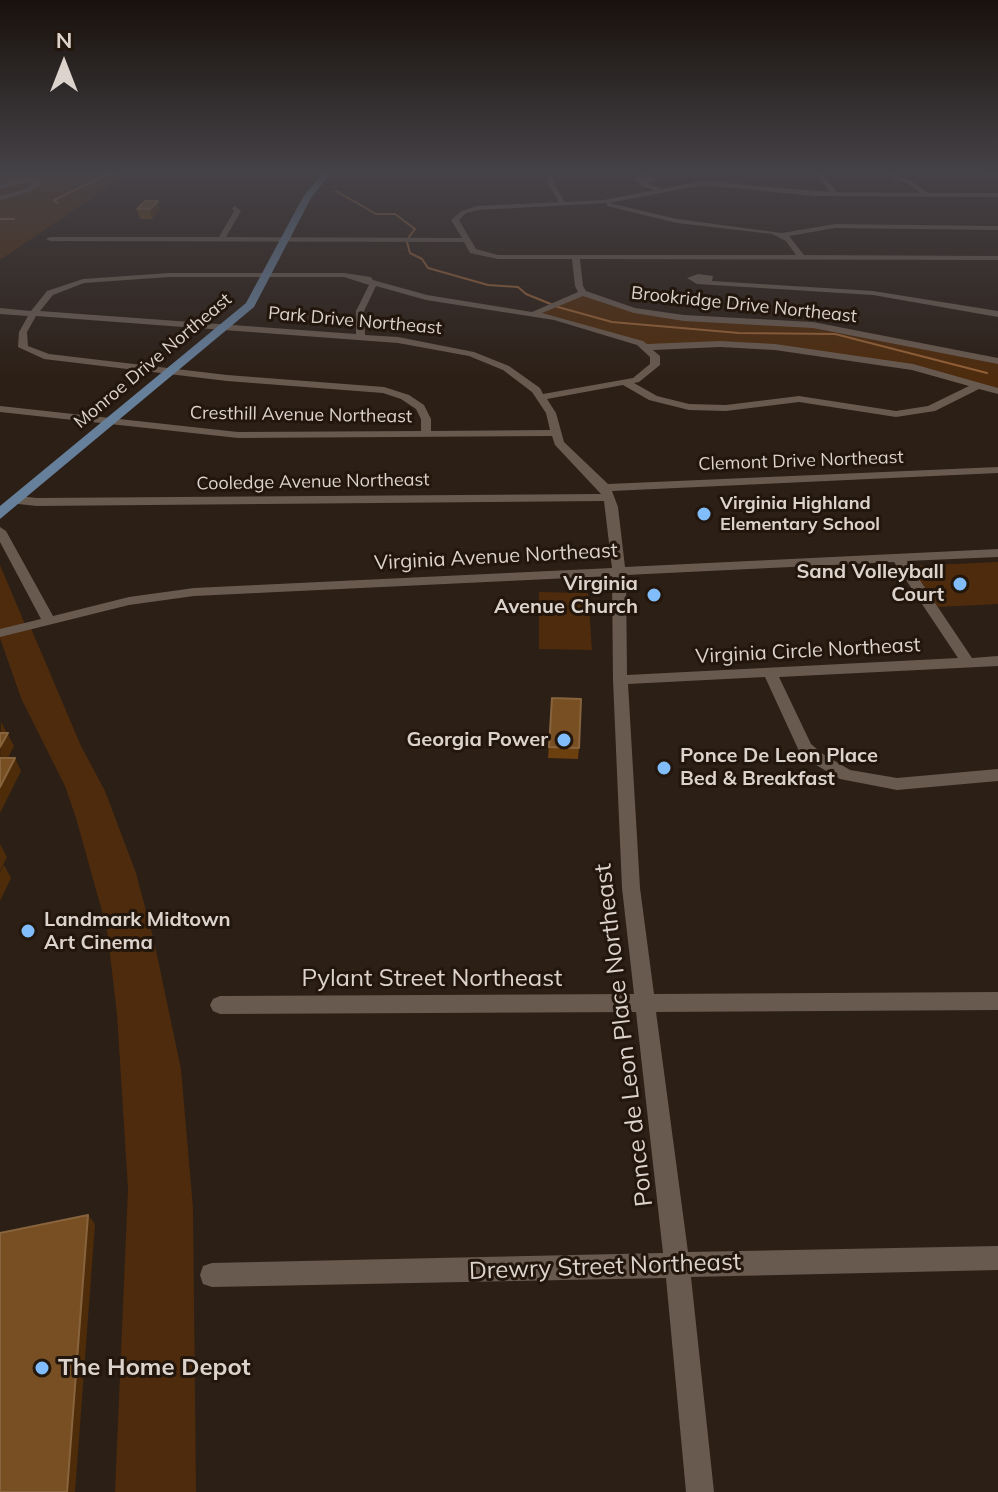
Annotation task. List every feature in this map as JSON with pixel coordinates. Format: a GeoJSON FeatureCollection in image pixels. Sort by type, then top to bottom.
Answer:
{"type":"FeatureCollection","features":[{"type":"Feature","properties":{"kind":"main road","name":"Monroe Drive Northeast"},"geometry":{"type":"LineString","coordinates":[[0,514],[255,300],[284,243]]}},
{"type":"Feature","properties":{"kind":"street"},"geometry":{"type":"LineString","coordinates":[[468,243],[479,254],[498,257],[998,258]]}},
{"type":"Feature","properties":{"kind":"street"},"geometry":{"type":"LineString","coordinates":[[789,243],[802,258]]}},
{"type":"Feature","properties":{"kind":"street"},"geometry":{"type":"LineString","coordinates":[[535,313],[583,293],[579,286],[576,258]]}},
{"type":"Feature","properties":{"kind":"street"},"geometry":{"type":"LineString","coordinates":[[694,258],[703,279],[873,293],[998,314]]}},
{"type":"Feature","properties":{"kind":"street","name":"Brookridge Drive Northeast"},"geometry":{"type":"LineString","coordinates":[[33,314],[53,291],[83,281],[169,275],[344,275],[426,297],[535,313],[647,347],[720,344],[775,347],[913,367],[998,391]]}},
{"type":"Feature","properties":{"kind":"street"},"geometry":{"type":"LineString","coordinates":[[361,338],[360,311],[373,285],[368,279]]}},
{"type":"Feature","properties":{"kind":"street","name":"Brookridge Drive Northeast"},"geometry":{"type":"LineString","coordinates":[[583,293],[611,304],[665,316],[813,325],[998,361]]}},
{"type":"Feature","properties":{"kind":"street","name":"Park Drive Northeast"},"geometry":{"type":"LineString","coordinates":[[0,311],[423,343],[471,354],[514,373],[542,397]]}},
{"type":"Feature","properties":{"kind":"street"},"geometry":{"type":"LineString","coordinates":[[33,314],[21,341],[30,353],[171,372],[384,390],[405,397],[420,407],[426,419],[426,435]]}},
{"type":"Feature","properties":{"kind":"street"},"geometry":{"type":"LineString","coordinates":[[619,571],[607,492],[566,453],[542,397],[626,383],[644,375],[655,365],[655,356],[647,347]]}},
{"type":"Feature","properties":{"kind":"street"},"geometry":{"type":"LineString","coordinates":[[626,383],[653,398],[689,407],[726,408],[799,399],[896,414],[931,409],[976,386]]}},
{"type":"Feature","properties":{"kind":"street","name":"Cresthill Avenue Northeast"},"geometry":{"type":"LineString","coordinates":[[0,409],[227,435],[555,433]]}},
{"type":"Feature","properties":{"kind":"street","name":"Clemont Drive Northeast"},"geometry":{"type":"LineString","coordinates":[[607,492],[998,470]]}},
{"type":"Feature","properties":{"kind":"street","name":"Cooledge Avenue Northeast"},"geometry":{"type":"LineString","coordinates":[[18,500],[53,502],[607,492]]}},
{"type":"Feature","properties":{"kind":"street"},"geometry":{"type":"LineString","coordinates":[[0,531],[49,620]]}},
{"type":"Feature","properties":{"kind":"street","name":"Virginia Avenue Northeast"},"geometry":{"type":"LineString","coordinates":[[0,633],[129,601],[194,592],[998,553]]}},
{"type":"Feature","properties":{"kind":"street"},"geometry":{"type":"LineString","coordinates":[[898,558],[968,663]]}},
{"type":"Feature","properties":{"kind":"street","name":"Ponce de Leon Place Northeast"},"geometry":{"type":"LineString","coordinates":[[619,571],[620,680],[630,874],[677,1265],[700,1492]]}},
{"type":"Feature","properties":{"kind":"street","name":"Virginia Circle Northeast"},"geometry":{"type":"LineString","coordinates":[[620,680],[998,661]]}},
{"type":"Feature","properties":{"kind":"street"},"geometry":{"type":"LineString","coordinates":[[770,673],[805,747],[846,775],[897,784],[998,775]]}},
{"type":"Feature","properties":{"kind":"street","name":"Pylant Street Northeast"},"geometry":{"type":"LineString","coordinates":[[220,1005],[998,1001]]}},
{"type":"Feature","properties":{"kind":"street","name":"Drewry Street Northeast"},"geometry":{"type":"LineString","coordinates":[[212,1275],[998,1258]]}},
{"type":"Feature","properties":{"kind":"shaded area"},"geometry":{"type":"Polygon","coordinates":[[[0,243],[26,243],[0,260],[0,243]]]}},
{"type":"Feature","properties":{"kind":"shaded area"},"geometry":{"type":"Polygon","coordinates":[[[582,293],[603,303],[648,315],[789,323],[998,362],[998,392],[932,371],[762,346],[653,347],[536,314],[582,293]]]}},
{"type":"Feature","properties":{"kind":"shaded area"},"geometry":{"type":"Polygon","coordinates":[[[998,562],[998,604],[938,607],[909,566],[998,562]]]}},
{"type":"Feature","properties":{"kind":"shaded area"},"geometry":{"type":"Polygon","coordinates":[[[0,565],[24,622],[0,631],[0,565]]]}},
{"type":"Feature","properties":{"kind":"shaded area"},"geometry":{"type":"Polygon","coordinates":[[[539,592],[588,593],[592,650],[539,649],[539,592]]]}},
{"type":"Feature","properties":{"kind":"shaded area"},"geometry":{"type":"Polygon","coordinates":[[[30,626],[81,746],[105,791],[136,873],[181,1069],[193,1208],[196,1492],[115,1492],[128,1189],[117,1014],[107,929],[76,818],[65,786],[21,698],[0,638],[0,634],[30,626]]]}},
{"type":"Feature","properties":{"kind":"building","name":"Georgia Power"},"geometry":{"type":"Polygon","coordinates":[[[552,698],[581,699],[579,748],[549,747],[552,698]]]}},
{"type":"Feature","properties":{"kind":"building"},"geometry":{"type":"Polygon","coordinates":[[[0,733],[8,733],[0,747],[0,733]]]}},
{"type":"Feature","properties":{"kind":"building"},"geometry":{"type":"Polygon","coordinates":[[[0,758],[15,758],[0,787],[0,758]]]}},
{"type":"Feature","properties":{"kind":"building","name":"The Home Depot"},"geometry":{"type":"Polygon","coordinates":[[[88,1215],[67,1492],[0,1492],[0,1233],[88,1215]]]}},
{"type":"Feature","properties":{"kind":"waterway"},"geometry":{"type":"LineString","coordinates":[[407,243],[410,253],[422,259],[428,268],[488,285],[518,287],[526,294],[558,307],[612,322],[739,333],[835,334],[987,373]]}},
{"type":"Feature","properties":{"kind":"place","name":"Virginia Highland Elementary School"},"geometry":{"type":"Point","coordinates":[704,514]}},
{"type":"Feature","properties":{"kind":"place","name":"Sand Volleyball Court"},"geometry":{"type":"Point","coordinates":[960,584]}},
{"type":"Feature","properties":{"kind":"place","name":"Virginia Avenue Church"},"geometry":{"type":"Point","coordinates":[654,595]}},
{"type":"Feature","properties":{"kind":"place","name":"Georgia Power"},"geometry":{"type":"Point","coordinates":[564,740]}},
{"type":"Feature","properties":{"kind":"place","name":"Ponce De Leon Place Bed & Breakfast"},"geometry":{"type":"Point","coordinates":[664,768]}},
{"type":"Feature","properties":{"kind":"place","name":"Landmark Midtown Art Cinema"},"geometry":{"type":"Point","coordinates":[28,931]}},
{"type":"Feature","properties":{"kind":"place","name":"The Home Depot"},"geometry":{"type":"Point","coordinates":[42,1368]}}]}
